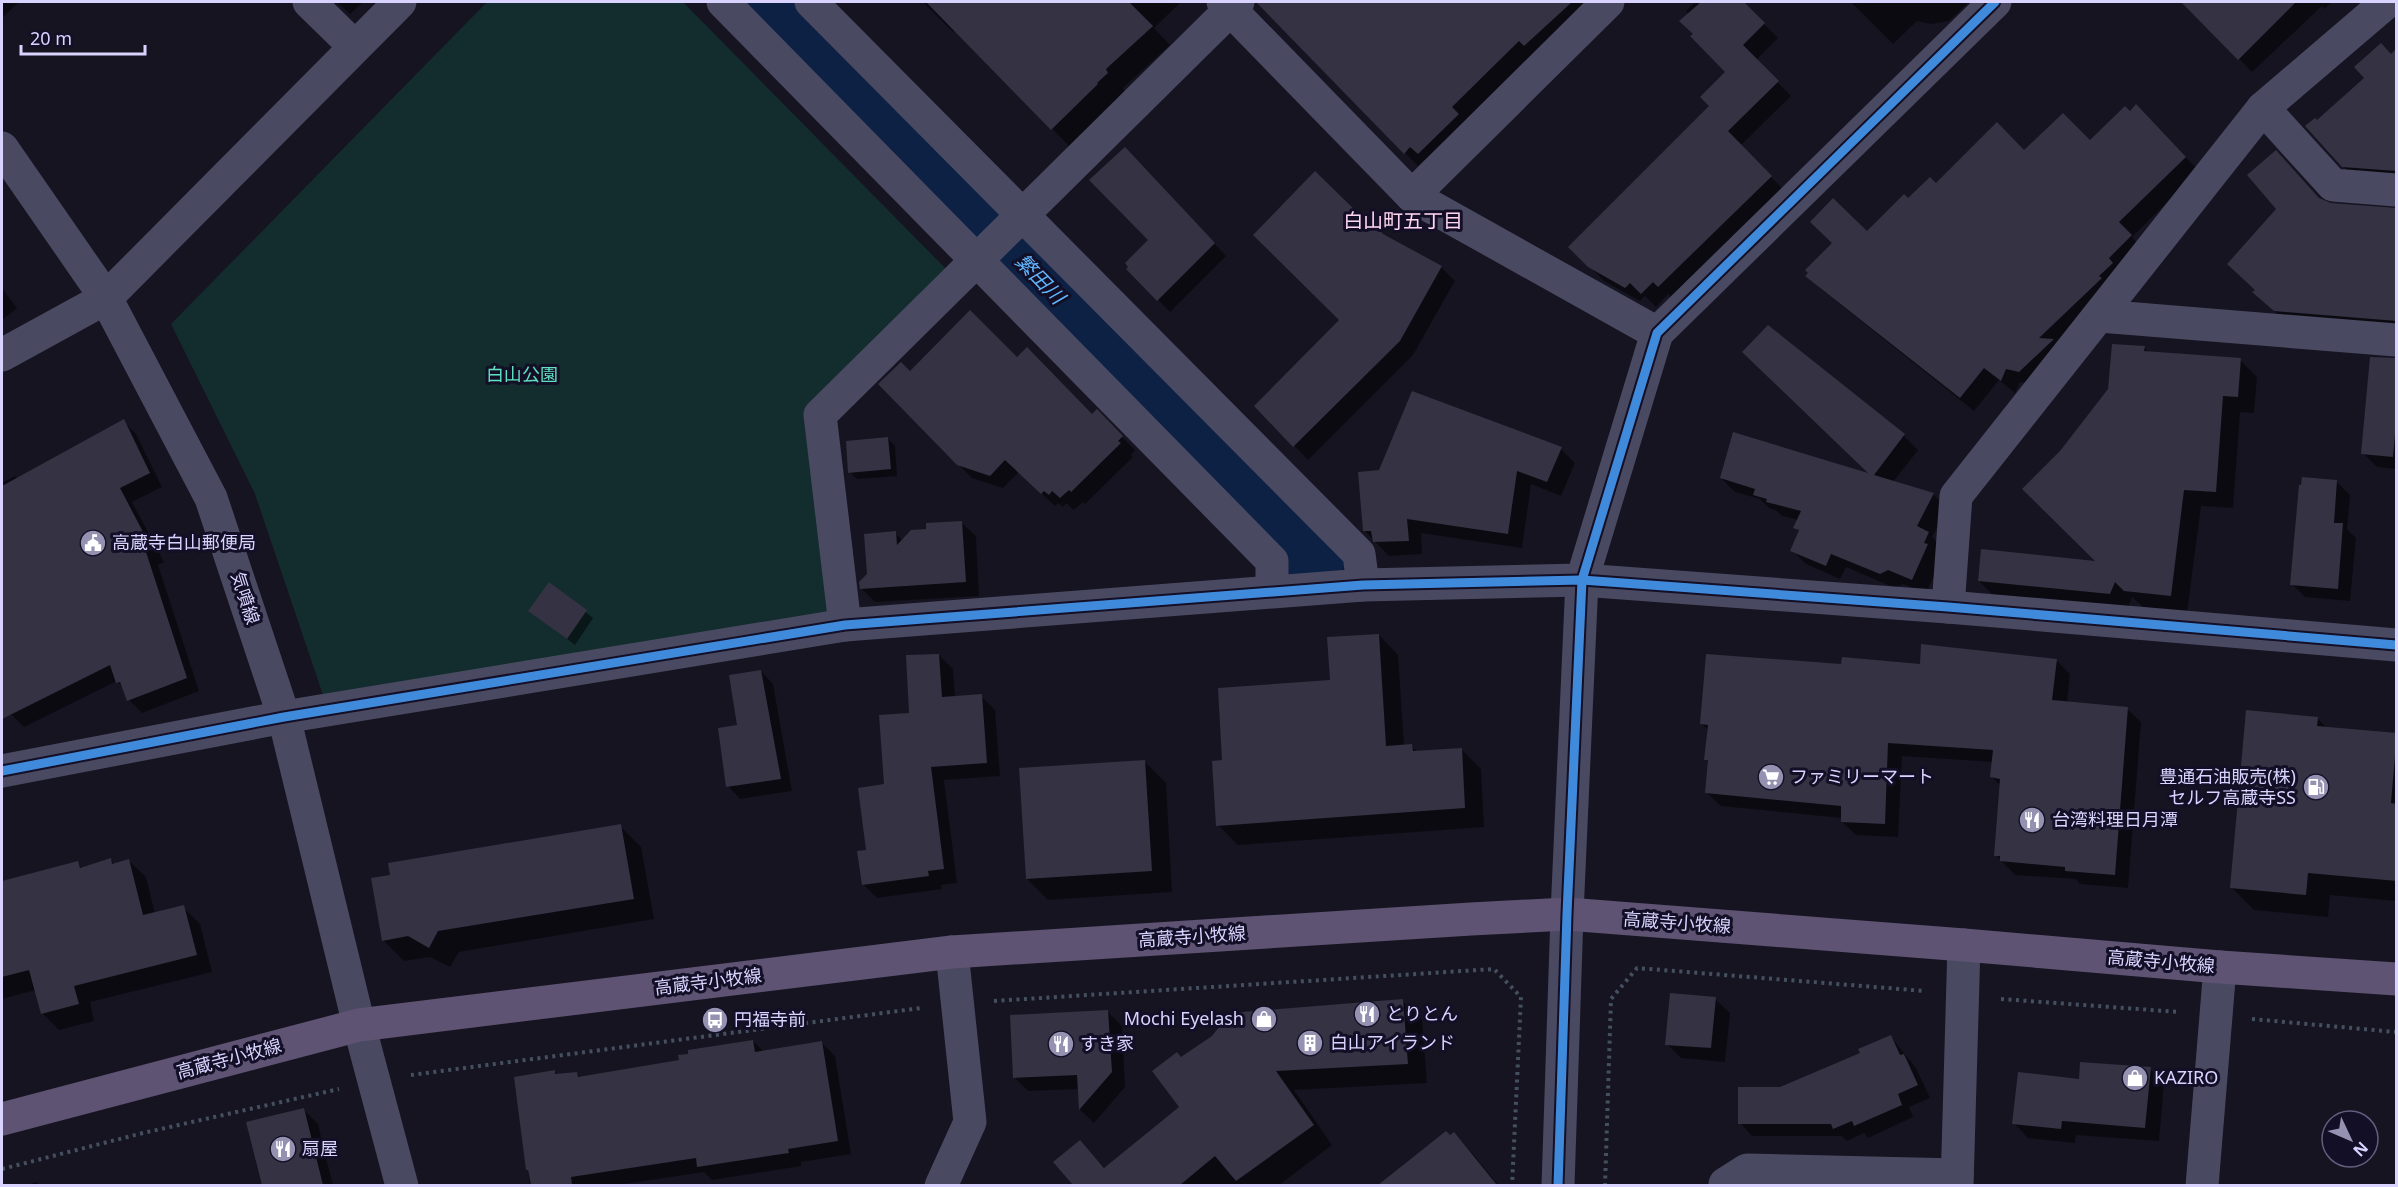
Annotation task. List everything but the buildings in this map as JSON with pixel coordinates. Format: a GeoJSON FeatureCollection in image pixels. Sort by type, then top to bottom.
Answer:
{"type":"FeatureCollection","features":[{"type":"Feature","properties":{"kind":"main road","name":"高蔵寺小牧線"},"geometry":{"type":"LineString","coordinates":[[2,1119],[359,1025],[952,952],[1567,914],[2220,967],[2397,979]]}},
{"type":"Feature","properties":{"kind":"street"},"geometry":{"type":"LineString","coordinates":[[309,2],[355,47]]}},
{"type":"Feature","properties":{"kind":"street"},"geometry":{"type":"LineString","coordinates":[[2,355],[106,298],[400,2]]}},
{"type":"Feature","properties":{"kind":"street"},"geometry":{"type":"LineString","coordinates":[[723,2],[1272,561],[1272,590]]}},
{"type":"Feature","properties":{"kind":"street"},"geometry":{"type":"LineString","coordinates":[[810,2],[1359,554],[1363,585]]}},
{"type":"Feature","properties":{"kind":"street"},"geometry":{"type":"LineString","coordinates":[[1412,196],[1608,2]]}},
{"type":"Feature","properties":{"kind":"street"},"geometry":{"type":"LineString","coordinates":[[1558,1185],[1582,580],[1657,333],[1995,2]]}},
{"type":"Feature","properties":{"kind":"street"},"geometry":{"type":"LineString","coordinates":[[1948,607],[1956,495],[2264,108],[2387,2]]}},
{"type":"Feature","properties":{"kind":"street"},"geometry":{"type":"LineString","coordinates":[[845,625],[820,415],[1022,216],[1230,4],[1412,196],[1657,333]]}},
{"type":"Feature","properties":{"kind":"street"},"geometry":{"type":"LineString","coordinates":[[2264,108],[2332,185],[2397,190]]}},
{"type":"Feature","properties":{"kind":"street","name":"気噴線"},"geometry":{"type":"LineString","coordinates":[[2,148],[106,298],[211,498],[284,717],[359,1025],[402,1185]]}},
{"type":"Feature","properties":{"kind":"street"},"geometry":{"type":"LineString","coordinates":[[2100,316],[2397,340]]}},
{"type":"Feature","properties":{"kind":"street"},"geometry":{"type":"LineString","coordinates":[[2,771],[284,717],[845,625],[1272,590],[1363,585],[1582,580],[1948,607],[2397,645]]}},
{"type":"Feature","properties":{"kind":"street"},"geometry":{"type":"LineString","coordinates":[[1725,1184],[1748,1170],[1957,1180],[1964,945]]}},
{"type":"Feature","properties":{"kind":"street"},"geometry":{"type":"LineString","coordinates":[[941,1185],[970,1122],[952,952]]}},
{"type":"Feature","properties":{"kind":"street"},"geometry":{"type":"LineString","coordinates":[[2202,1185],[2220,967]]}},
{"type":"Feature","properties":{"kind":"path"},"geometry":{"type":"LineString","coordinates":[[1605,1185],[1611,999],[1637,968],[2397,1032]]}},
{"type":"Feature","properties":{"kind":"path"},"geometry":{"type":"LineString","coordinates":[[2,1169],[143,1133],[374,1082],[958,1004],[1494,969],[1521,997],[1512,1185]]}},
{"type":"Feature","properties":{"kind":"green space","name":"白山公園"},"geometry":{"type":"Polygon","coordinates":[[[487,2],[683,2],[950,273],[804,417],[829,618],[323,695],[255,494],[171,324],[487,2]]]}},
{"type":"Feature","properties":{"kind":"waterway","name":"繁田川"},"geometry":{"type":"LineString","coordinates":[[771,2],[985,219],[1308,556]]}},
{"type":"Feature","properties":{"kind":"cycle path"},"geometry":{"type":"LineString","coordinates":[[1558,1186],[1582,580],[1657,333],[1995,2]]}},
{"type":"Feature","properties":{"kind":"cycle path"},"geometry":{"type":"LineString","coordinates":[[2,771],[284,717],[845,625],[1363,585],[1582,580],[1948,607],[2396,645]]}},
{"type":"Feature","properties":{"kind":"place","name":"高蔵寺白山郵便局"},"geometry":{"type":"Point","coordinates":[93,543]}},
{"type":"Feature","properties":{"kind":"place","name":"ファミリーマート"},"geometry":{"type":"Point","coordinates":[1771,777]}},
{"type":"Feature","properties":{"kind":"place","name":"豊通石油販売(株) セルフ高蔵寺SS"},"geometry":{"type":"Point","coordinates":[2316,787]}},
{"type":"Feature","properties":{"kind":"place","name":"台湾料理日月潭"},"geometry":{"type":"Point","coordinates":[2032,820]}},
{"type":"Feature","properties":{"kind":"place","name":"とりとん"},"geometry":{"type":"Point","coordinates":[1367,1014]}},
{"type":"Feature","properties":{"kind":"place","name":"Mochi Eyelash"},"geometry":{"type":"Point","coordinates":[1264,1019]}},
{"type":"Feature","properties":{"kind":"place","name":"円福寺前"},"geometry":{"type":"Point","coordinates":[715,1020]}},
{"type":"Feature","properties":{"kind":"place","name":"白山アイランド"},"geometry":{"type":"Point","coordinates":[1310,1043]}},
{"type":"Feature","properties":{"kind":"place","name":"すき家"},"geometry":{"type":"Point","coordinates":[1061,1044]}},
{"type":"Feature","properties":{"kind":"place","name":"KAZIRO"},"geometry":{"type":"Point","coordinates":[2135,1078]}},
{"type":"Feature","properties":{"kind":"place","name":"扇屋"},"geometry":{"type":"Point","coordinates":[283,1149]}},
{"type":"Feature","properties":{"kind":"district","name":"白山町五丁目"},"geometry":{"type":"Point","coordinates":[1403,221]}}]}
